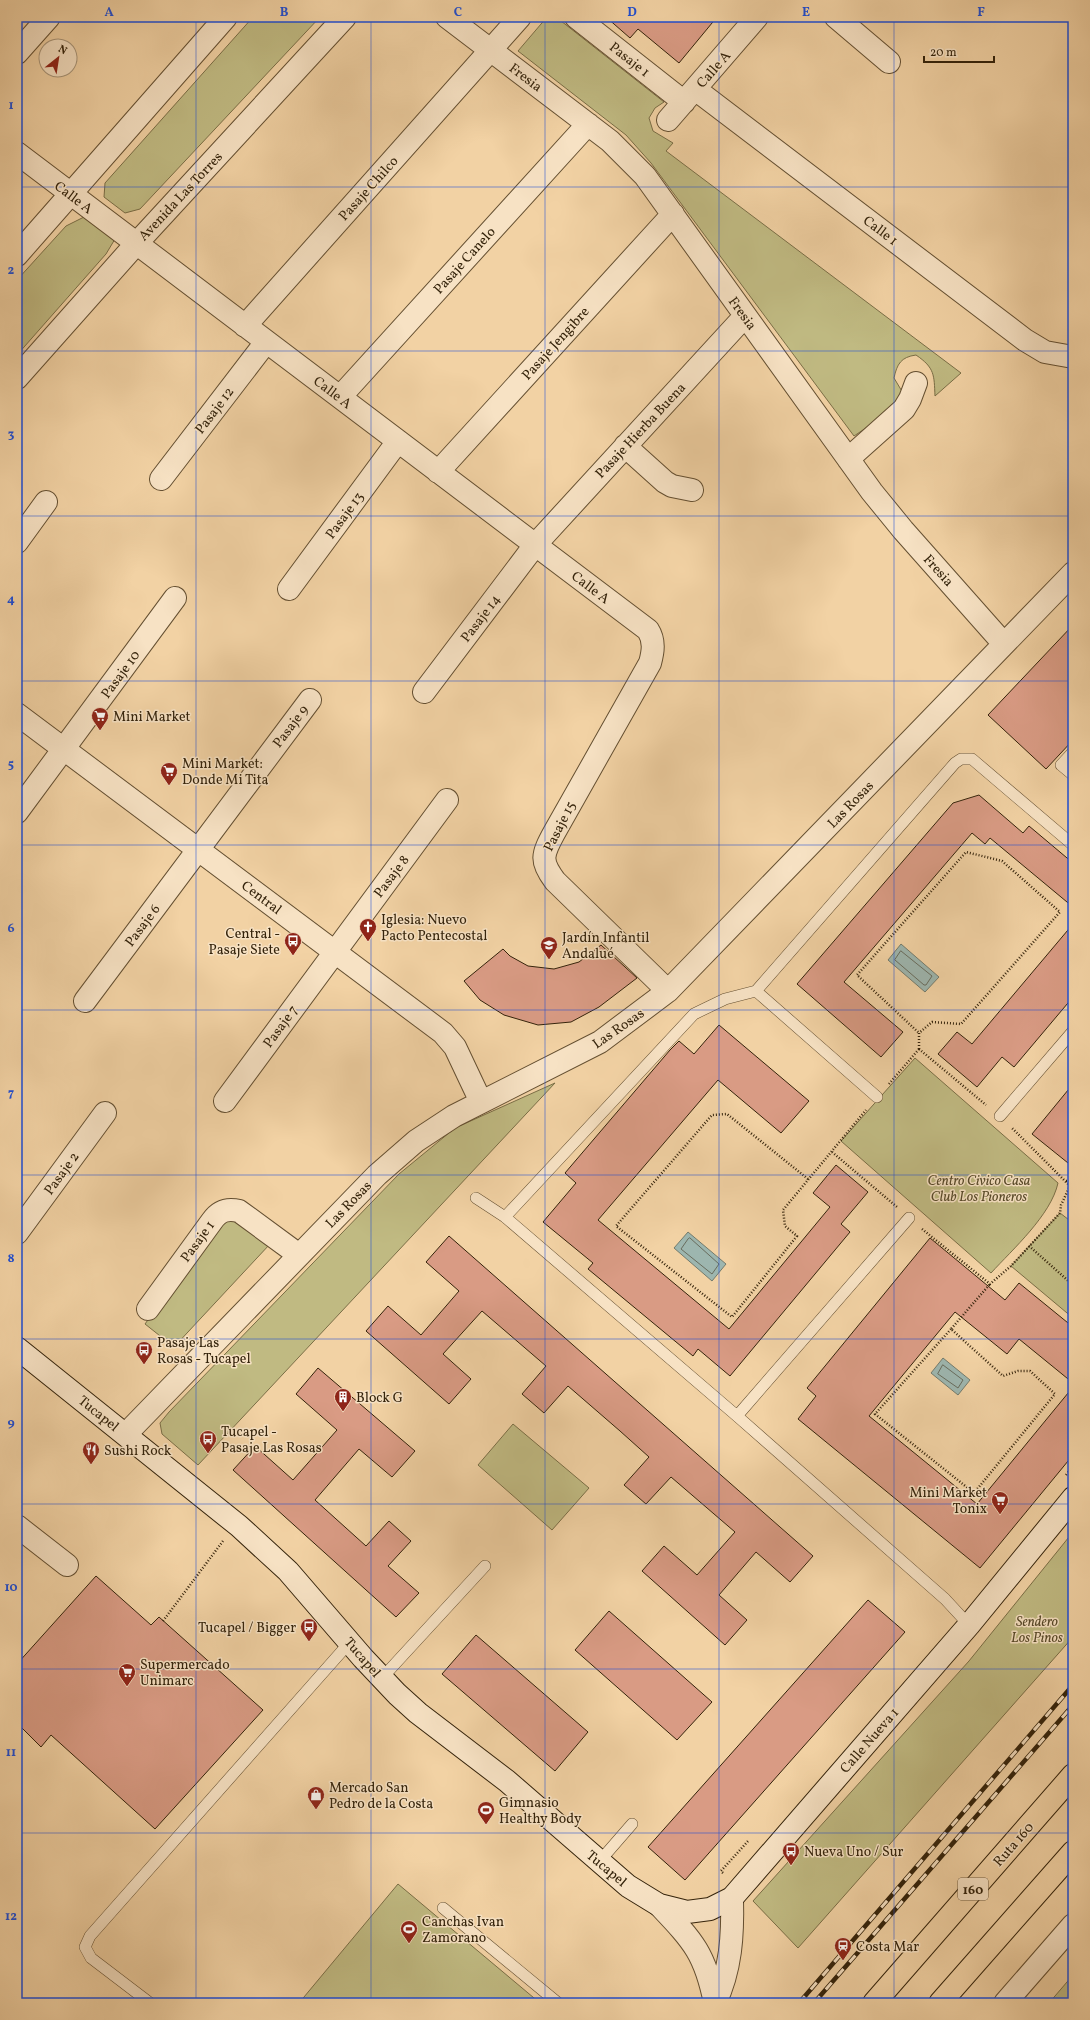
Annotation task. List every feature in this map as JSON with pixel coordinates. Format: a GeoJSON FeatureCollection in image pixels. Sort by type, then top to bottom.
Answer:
{"type":"FeatureCollection","features":[{"type":"Feature","properties":{"kind":"highway","name":"Ruta 160"},"geometry":{"type":"LineString","coordinates":[[874,2003],[1073,1775]]}},
{"type":"Feature","properties":{"kind":"highway"},"geometry":{"type":"LineString","coordinates":[[940,2003],[1073,1852]]}},
{"type":"Feature","properties":{"kind":"street"},"geometry":{"type":"LineString","coordinates":[[17,53],[49,17]]}},
{"type":"Feature","properties":{"kind":"street"},"geometry":{"type":"LineString","coordinates":[[17,255],[226,17]]}},
{"type":"Feature","properties":{"kind":"street","name":"Avenida Las Torres"},"geometry":{"type":"LineString","coordinates":[[17,378],[136,244],[345,17]]}},
{"type":"Feature","properties":{"kind":"street","name":"Fresia"},"geometry":{"type":"LineString","coordinates":[[447,17],[588,124],[629,158],[646,176],[872,492],[903,530],[1004,644]]}},
{"type":"Feature","properties":{"kind":"street","name":"Pasaje Chilco"},"geometry":{"type":"LineString","coordinates":[[245,326],[492,51],[520,17]]}},
{"type":"Feature","properties":{"kind":"street","name":"Pasaje 1"},"geometry":{"type":"LineString","coordinates":[[576,17],[690,95]]}},
{"type":"Feature","properties":{"kind":"street","name":"Calle A"},"geometry":{"type":"LineString","coordinates":[[668,120],[757,17]]}},
{"type":"Feature","properties":{"kind":"street"},"geometry":{"type":"LineString","coordinates":[[836,17],[889,62]]}},
{"type":"Feature","properties":{"kind":"street","name":"Calle 1"},"geometry":{"type":"LineString","coordinates":[[690,95],[1025,340],[1045,352],[1073,357]]}},
{"type":"Feature","properties":{"kind":"street","name":"Pasaje Canelo"},"geometry":{"type":"LineString","coordinates":[[340,397],[588,124]]}},
{"type":"Feature","properties":{"kind":"street","name":"Calle A"},"geometry":{"type":"LineString","coordinates":[[17,154],[648,630]]}},
{"type":"Feature","properties":{"kind":"street","name":"Pasaje Jengibre"},"geometry":{"type":"LineString","coordinates":[[438,472],[673,214]]}},
{"type":"Feature","properties":{"kind":"street","name":"Pasaje Hierba Buena"},"geometry":{"type":"LineString","coordinates":[[535,545],[745,316]]}},
{"type":"Feature","properties":{"kind":"street","name":"Pasaje 12"},"geometry":{"type":"LineString","coordinates":[[161,479],[266,342]]}},
{"type":"Feature","properties":{"kind":"street"},"geometry":{"type":"LineString","coordinates":[[848,459],[904,409],[910,399],[916,383]]}},
{"type":"Feature","properties":{"kind":"street","name":"Pasaje 13"},"geometry":{"type":"LineString","coordinates":[[289,589],[398,441]]}},
{"type":"Feature","properties":{"kind":"street"},"geometry":{"type":"LineString","coordinates":[[625,446],[665,482],[672,486],[692,490]]}},
{"type":"Feature","properties":{"kind":"street"},"geometry":{"type":"LineString","coordinates":[[17,542],[46,502]]}},
{"type":"Feature","properties":{"kind":"street","name":"Pasaje 14"},"geometry":{"type":"LineString","coordinates":[[424,692],[535,545]]}},
{"type":"Feature","properties":{"kind":"street","name":"Las Rosas"},"geometry":{"type":"LineString","coordinates":[[126,1434],[376,1175],[396,1157],[437,1127],[481,1102],[600,1042],[668,991],[1073,573]]}},
{"type":"Feature","properties":{"kind":"street","name":"Pasaje 10"},"geometry":{"type":"LineString","coordinates":[[17,812],[175,598]]}},
{"type":"Feature","properties":{"kind":"street","name":"Pasaje 15"},"geometry":{"type":"LineString","coordinates":[[648,630],[652,637],[653,645],[650,664],[545,848],[543,858],[545,868],[555,881],[668,991]]}},
{"type":"Feature","properties":{"kind":"street","name":"Pasaje 9"},"geometry":{"type":"LineString","coordinates":[[198,850],[310,700]]}},
{"type":"Feature","properties":{"kind":"street","name":"Central"},"geometry":{"type":"LineString","coordinates":[[17,714],[443,1033],[454,1047],[481,1102]]}},
{"type":"Feature","properties":{"kind":"street","name":"Pasaje 8"},"geometry":{"type":"LineString","coordinates":[[335,952],[447,800]]}},
{"type":"Feature","properties":{"kind":"street","name":"Pasaje 6"},"geometry":{"type":"LineString","coordinates":[[86,1001],[198,850]]}},
{"type":"Feature","properties":{"kind":"street","name":"Pasaje 7"},"geometry":{"type":"LineString","coordinates":[[225,1101],[335,952]]}},
{"type":"Feature","properties":{"kind":"street","name":"Pasaje 2"},"geometry":{"type":"LineString","coordinates":[[17,1234],[105,1113]]}},
{"type":"Feature","properties":{"kind":"street","name":"Pasaje 1"},"geometry":{"type":"LineString","coordinates":[[148,1309],[212,1220],[221,1212],[227,1210],[239,1211],[245,1214],[299,1255]]}},
{"type":"Feature","properties":{"kind":"street","name":"Tucapel"},"geometry":{"type":"LineString","coordinates":[[17,1348],[239,1526],[288,1571],[382,1678],[418,1713],[507,1781],[599,1862],[640,1894],[659,1905],[687,1912],[710,1910],[732,1898]]}},
{"type":"Feature","properties":{"kind":"street","name":"Calle Nueva 1"},"geometry":{"type":"LineString","coordinates":[[732,1898],[969,1624],[1073,1498]]}},
{"type":"Feature","properties":{"kind":"street"},"geometry":{"type":"LineString","coordinates":[[17,1526],[67,1565]]}},
{"type":"Feature","properties":{"kind":"street"},"geometry":{"type":"LineString","coordinates":[[715,2003],[726,1974],[730,1958],[732,1935],[732,1898]]}},
{"type":"Feature","properties":{"kind":"street"},"geometry":{"type":"LineString","coordinates":[[659,1905],[691,1939],[703,1958],[708,1972],[715,2003]]}},
{"type":"Feature","properties":{"kind":"street"},"geometry":{"type":"LineString","coordinates":[[1005,2003],[1073,1925]]}},
{"type":"Feature","properties":{"kind":"lane"},"geometry":{"type":"LineString","coordinates":[[1073,752],[1061,766],[1073,775]]}},
{"type":"Feature","properties":{"kind":"lane"},"geometry":{"type":"LineString","coordinates":[[505,1218],[694,1014],[725,999],[756,991],[955,763],[962,759],[972,759],[1073,845]]}},
{"type":"Feature","properties":{"kind":"lane"},"geometry":{"type":"LineString","coordinates":[[756,991],[877,1097]]}},
{"type":"Feature","properties":{"kind":"lane"},"geometry":{"type":"LineString","coordinates":[[1000,1116],[1073,1031]]}},
{"type":"Feature","properties":{"kind":"lane"},"geometry":{"type":"LineString","coordinates":[[476,1198],[505,1218],[737,1416],[945,1600],[969,1624]]}},
{"type":"Feature","properties":{"kind":"lane"},"geometry":{"type":"LineString","coordinates":[[737,1416],[909,1218]]}},
{"type":"Feature","properties":{"kind":"lane"},"geometry":{"type":"LineString","coordinates":[[382,1678],[486,1566]]}},
{"type":"Feature","properties":{"kind":"lane"},"geometry":{"type":"LineString","coordinates":[[150,2003],[91,1958],[85,1947],[90,1936],[350,1642]]}},
{"type":"Feature","properties":{"kind":"lane"},"geometry":{"type":"LineString","coordinates":[[599,1862],[632,1824]]}},
{"type":"Feature","properties":{"kind":"lane"},"geometry":{"type":"LineString","coordinates":[[443,1908],[558,2003]]}},
{"type":"Feature","properties":{"kind":"path"},"geometry":{"type":"LineString","coordinates":[[919,1033],[932,1022],[961,1024],[1060,912],[1002,861],[966,852],[857,975],[919,1033],[919,1049],[1000,1116],[1070,1186],[1061,1205],[1060,1213],[1011,1266],[990,1284],[875,1414],[974,1493],[1055,1394],[1030,1371],[1018,1371],[1003,1376],[951,1329]]}},
{"type":"Feature","properties":{"kind":"path"},"geometry":{"type":"LineString","coordinates":[[808,1179],[727,1114],[712,1115],[616,1226],[732,1317],[797,1236],[785,1226],[784,1210],[808,1179],[832,1152],[909,1218],[990,1284]]}},
{"type":"Feature","properties":{"kind":"path"},"geometry":{"type":"LineString","coordinates":[[1066,1181],[1073,1182]]}},
{"type":"Feature","properties":{"kind":"path"},"geometry":{"type":"LineString","coordinates":[[1029,1246],[1073,1285]]}},
{"type":"Feature","properties":{"kind":"path"},"geometry":{"type":"LineString","coordinates":[[163,1621],[219,1545],[239,1526]]}},
{"type":"Feature","properties":{"kind":"green space"},"geometry":{"type":"Polygon","coordinates":[[[253,17],[320,17],[140,209],[125,213],[104,197],[105,183],[253,17]]]}},
{"type":"Feature","properties":{"kind":"green space"},"geometry":{"type":"Polygon","coordinates":[[[547,17],[556,17],[664,102],[655,108],[649,118],[653,131],[673,143],[666,151],[961,373],[935,396],[934,377],[927,364],[916,355],[903,359],[898,365],[894,378],[903,393],[900,405],[854,436],[651,163],[626,135],[518,51],[547,17]]]}},
{"type":"Feature","properties":{"kind":"green space"},"geometry":{"type":"Polygon","coordinates":[[[84,217],[115,239],[106,254],[17,355],[17,280],[66,226],[84,217]]]}},
{"type":"Feature","properties":{"kind":"green space","name":"Centro Civico Casa Club Los Pioneros"},"geometry":{"type":"Polygon","coordinates":[[[915,1058],[1058,1183],[1048,1207],[1040,1219],[991,1273],[841,1141],[915,1058]]]}},
{"type":"Feature","properties":{"kind":"green space"},"geometry":{"type":"Polygon","coordinates":[[[555,1083],[198,1465],[162,1434],[160,1423],[169,1412],[399,1174],[455,1128],[555,1083]]]}},
{"type":"Feature","properties":{"kind":"green space"},"geometry":{"type":"Polygon","coordinates":[[[1060,1213],[1073,1223],[1073,1318],[1011,1266],[1060,1213]]]}},
{"type":"Feature","properties":{"kind":"green space"},"geometry":{"type":"Polygon","coordinates":[[[241,1217],[270,1244],[174,1347],[145,1324],[221,1218],[241,1217]]]}},
{"type":"Feature","properties":{"kind":"green space"},"geometry":{"type":"Polygon","coordinates":[[[513,1424],[589,1488],[552,1530],[478,1465],[513,1424]]]}},
{"type":"Feature","properties":{"kind":"green space","name":"Sendero Los Pinos"},"geometry":{"type":"Polygon","coordinates":[[[1073,1532],[1073,1637],[798,1948],[753,1901],[969,1661],[1073,1532]]]}},
{"type":"Feature","properties":{"kind":"green space","name":"Canchas Ivan Zamorano"},"geometry":{"type":"Polygon","coordinates":[[[398,1884],[540,2003],[299,2003],[398,1884]]]}},
{"type":"Feature","properties":{"kind":"green space"},"geometry":{"type":"Polygon","coordinates":[[[1073,1975],[1073,2003],[1049,2003],[1073,1975]]]}},
{"type":"Feature","properties":{"kind":"water"},"geometry":{"type":"Polygon","coordinates":[[[901,944],[939,977],[925,992],[888,960],[901,944]]]}},
{"type":"Feature","properties":{"kind":"water"},"geometry":{"type":"Polygon","coordinates":[[[688,1232],[726,1264],[712,1281],[674,1248],[688,1232]]]}},
{"type":"Feature","properties":{"kind":"water"},"geometry":{"type":"Polygon","coordinates":[[[943,1358],[970,1380],[958,1395],[931,1373],[943,1358]]]}},
{"type":"Feature","properties":{"kind":"building"},"geometry":{"type":"Polygon","coordinates":[[[606,17],[717,17],[679,63],[638,29],[630,38],[606,17]]]}},
{"type":"Feature","properties":{"kind":"building"},"geometry":{"type":"Polygon","coordinates":[[[1073,625],[1073,740],[1046,769],[988,715],[1073,625]]]}},
{"type":"Feature","properties":{"kind":"building"},"geometry":{"type":"Polygon","coordinates":[[[979,795],[1023,833],[1029,826],[1073,863],[1073,907],[990,838],[985,844],[972,833],[844,982],[903,1032],[881,1057],[797,984],[953,803],[979,795]]]}},
{"type":"Feature","properties":{"kind":"building"},"geometry":{"type":"Polygon","coordinates":[[[1073,924],[1073,997],[1014,1067],[1002,1057],[977,1087],[938,1054],[957,1032],[972,1044],[1073,924]]]}},
{"type":"Feature","properties":{"kind":"building"},"geometry":{"type":"Polygon","coordinates":[[[601,945],[637,978],[599,1007],[571,1022],[538,1025],[504,1015],[480,1000],[464,981],[503,949],[510,956],[528,966],[554,969],[579,962],[601,945]]]}},
{"type":"Feature","properties":{"kind":"building"},"geometry":{"type":"Polygon","coordinates":[[[719,1025],[809,1101],[781,1133],[718,1080],[598,1220],[729,1329],[830,1207],[813,1193],[836,1165],[868,1192],[841,1224],[850,1232],[730,1376],[698,1349],[693,1356],[588,1269],[593,1263],[543,1222],[576,1183],[565,1173],[670,1050],[679,1041],[694,1054],[719,1025]]]}},
{"type":"Feature","properties":{"kind":"building"},"geometry":{"type":"Polygon","coordinates":[[[1073,1084],[1073,1167],[1032,1134],[1073,1084]]]}},
{"type":"Feature","properties":{"kind":"building"},"geometry":{"type":"Polygon","coordinates":[[[449,1236],[813,1556],[790,1582],[756,1552],[719,1595],[747,1620],[725,1645],[642,1571],[664,1546],[697,1575],[735,1532],[671,1477],[646,1504],[624,1485],[649,1457],[568,1386],[544,1413],[522,1394],[546,1366],[482,1311],[443,1354],[471,1379],[449,1404],[366,1331],[388,1306],[421,1335],[459,1291],[426,1262],[449,1236]]]}},
{"type":"Feature","properties":{"kind":"building"},"geometry":{"type":"Polygon","coordinates":[[[930,1238],[1005,1300],[1019,1283],[1073,1327],[1073,1383],[1019,1339],[1007,1354],[955,1312],[869,1416],[977,1504],[1073,1387],[1073,1455],[980,1568],[798,1419],[816,1396],[807,1388],[930,1238]]]}},
{"type":"Feature","properties":{"kind":"building"},"geometry":{"type":"Polygon","coordinates":[[[318,1368],[415,1451],[392,1477],[359,1449],[315,1500],[366,1546],[389,1521],[411,1541],[388,1566],[419,1593],[396,1617],[233,1470],[255,1446],[293,1480],[337,1430],[296,1394],[318,1368]]]}},
{"type":"Feature","properties":{"kind":"building","name":"Supermercado Unimarc"},"geometry":{"type":"Polygon","coordinates":[[[96,1576],[151,1625],[159,1617],[263,1710],[155,1829],[51,1735],[41,1747],[17,1723],[17,1664],[96,1576]]]}},
{"type":"Feature","properties":{"kind":"building"},"geometry":{"type":"Polygon","coordinates":[[[868,1600],[905,1632],[685,1880],[648,1847],[868,1600]]]}},
{"type":"Feature","properties":{"kind":"building"},"geometry":{"type":"Polygon","coordinates":[[[609,1611],[712,1702],[677,1740],[575,1650],[609,1611]]]}},
{"type":"Feature","properties":{"kind":"building"},"geometry":{"type":"Polygon","coordinates":[[[476,1635],[588,1732],[555,1771],[442,1674],[476,1635]]]}},
{"type":"Feature","properties":{"kind":"railway"},"geometry":{"type":"LineString","coordinates":[[799,2003],[1073,1685]]}},
{"type":"Feature","properties":{"kind":"railway"},"geometry":{"type":"LineString","coordinates":[[814,2003],[1073,1705]]}},
{"type":"Feature","properties":{"kind":"place","name":"Mini Market"},"geometry":{"type":"Point","coordinates":[100,731]}},
{"type":"Feature","properties":{"kind":"place","name":"Mini Market: Donde Mi Tita"},"geometry":{"type":"Point","coordinates":[169,786]}},
{"type":"Feature","properties":{"kind":"place","name":"Iglesia: Nuevo Pacto Pentecostal"},"geometry":{"type":"Point","coordinates":[368,942]}},
{"type":"Feature","properties":{"kind":"place","name":"Central - Pasaje Siete"},"geometry":{"type":"Point","coordinates":[293,956]}},
{"type":"Feature","properties":{"kind":"place","name":"Jardín Infantil Andalué"},"geometry":{"type":"Point","coordinates":[549,960]}},
{"type":"Feature","properties":{"kind":"place","name":"Pasaje Las Rosas - Tucapel"},"geometry":{"type":"Point","coordinates":[144,1365]}},
{"type":"Feature","properties":{"kind":"place","name":"Block G"},"geometry":{"type":"Point","coordinates":[343,1412]}},
{"type":"Feature","properties":{"kind":"place","name":"Tucapel - Pasaje Las Rosas"},"geometry":{"type":"Point","coordinates":[208,1454]}},
{"type":"Feature","properties":{"kind":"place","name":"Sushi Rock"},"geometry":{"type":"Point","coordinates":[91,1465]}},
{"type":"Feature","properties":{"kind":"place","name":"Mini Market Tonix"},"geometry":{"type":"Point","coordinates":[1000,1515]}},
{"type":"Feature","properties":{"kind":"place","name":"Tucapel / Bigger"},"geometry":{"type":"Point","coordinates":[309,1642]}},
{"type":"Feature","properties":{"kind":"place","name":"Supermercado Unimarc"},"geometry":{"type":"Point","coordinates":[127,1687]}},
{"type":"Feature","properties":{"kind":"place","name":"Mercado San Pedro de la Costa"},"geometry":{"type":"Point","coordinates":[316,1810]}},
{"type":"Feature","properties":{"kind":"place","name":"Gimnasio Healthy Body"},"geometry":{"type":"Point","coordinates":[486,1825]}},
{"type":"Feature","properties":{"kind":"place","name":"Nueva Uno / Sur"},"geometry":{"type":"Point","coordinates":[791,1866]}},
{"type":"Feature","properties":{"kind":"place","name":"Canchas Ivan Zamorano"},"geometry":{"type":"Point","coordinates":[409,1944]}},
{"type":"Feature","properties":{"kind":"place","name":"Costa Mar"},"geometry":{"type":"Point","coordinates":[843,1961]}}]}
